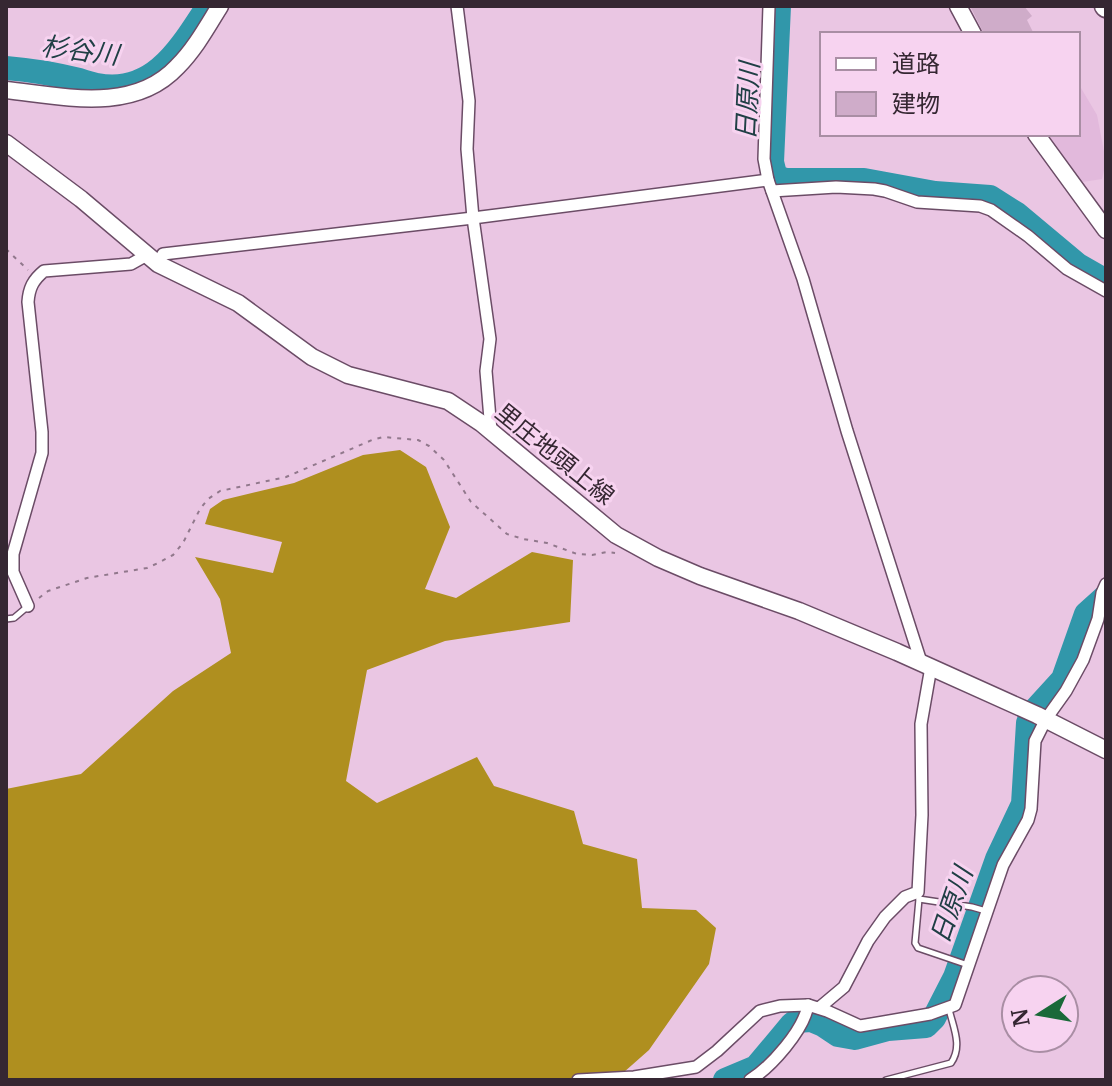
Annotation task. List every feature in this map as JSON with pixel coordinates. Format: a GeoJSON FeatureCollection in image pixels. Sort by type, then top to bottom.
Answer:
{"type":"FeatureCollection","features":[{"type":"Feature","properties":{"kind":"main road"},"geometry":{"type":"LineString","coordinates":[[6,90],[103,98],[142,91],[175,70],[191,52],[220,6]]}},
{"type":"Feature","properties":{"kind":"main road"},"geometry":{"type":"LineString","coordinates":[[958,6],[972,32]]}},
{"type":"Feature","properties":{"kind":"main road"},"geometry":{"type":"LineString","coordinates":[[1037,136],[1106,230]]}},
{"type":"Feature","properties":{"kind":"main road","name":"里庄地頭上線"},"geometry":{"type":"LineString","coordinates":[[6,143],[81,199],[152,260],[238,303],[312,357],[348,375],[448,401],[491,431],[616,535],[700,576],[799,611],[926,665],[1106,750]]}},
{"type":"Feature","properties":{"kind":"street"},"geometry":{"type":"LineString","coordinates":[[457,6],[469,101],[467,149],[473,218],[490,339],[486,371],[491,431]]}},
{"type":"Feature","properties":{"kind":"street"},"geometry":{"type":"LineString","coordinates":[[750,1080],[774,1060],[808,1014],[844,987],[868,941],[885,917],[905,897],[919,896],[921,724],[926,665],[847,431],[803,279],[770,185],[764,159],[769,6]]}},
{"type":"Feature","properties":{"kind":"street"},"geometry":{"type":"LineString","coordinates":[[28,606],[13,572],[13,554],[42,453],[28,302],[29,289],[35,278],[44,271],[131,264],[152,260],[163,254],[770,185],[861,188],[885,191],[917,202],[980,206],[991,210],[1028,236],[1067,269],[1106,291]]}},
{"type":"Feature","properties":{"kind":"street"},"geometry":{"type":"LineString","coordinates":[[578,1080],[634,1077],[696,1067],[760,1011],[780,1006],[860,1026],[930,1014],[955,1005],[963,964],[1003,865],[1028,820],[1037,715],[1066,691],[1083,660],[1104,588]]}},
{"type":"Feature","properties":{"kind":"lane"},"geometry":{"type":"LineString","coordinates":[[6,619],[14,618],[28,606]]}},
{"type":"Feature","properties":{"kind":"lane"},"geometry":{"type":"LineString","coordinates":[[963,964],[918,948],[915,943],[919,896],[985,910]]}},
{"type":"Feature","properties":{"kind":"lane"},"geometry":{"type":"LineString","coordinates":[[886,1080],[951,1063],[958,1044],[946,1009]]}},
{"type":"Feature","properties":{"kind":"path"},"geometry":{"type":"LineString","coordinates":[[6,249],[35,278]]}},
{"type":"Feature","properties":{"kind":"path"},"geometry":{"type":"LineString","coordinates":[[28,606],[48,591],[87,578],[147,568],[173,555],[183,543],[200,509],[220,491],[286,477],[383,437],[418,440],[429,446],[444,460],[471,502],[507,534],[577,554],[607,552],[632,555],[643,549]]}},
{"type":"Feature","properties":{"kind":"shaded area"},"geometry":{"type":"Polygon","coordinates":[[[1080,86],[1097,115],[1106,162],[1102,179],[1083,182],[1048,136],[1080,136],[1080,86]]]}},
{"type":"Feature","properties":{"kind":"shaded area"},"geometry":{"type":"Polygon","coordinates":[[[400,450],[426,467],[450,527],[425,589],[456,598],[532,552],[573,560],[570,622],[445,641],[367,670],[346,781],[377,803],[477,757],[494,786],[574,811],[583,844],[637,859],[642,908],[696,910],[716,928],[709,964],[649,1050],[615,1080],[6,1080],[6,789],[81,774],[173,691],[231,653],[220,599],[195,557],[273,573],[282,542],[205,524],[210,509],[223,500],[294,483],[363,455],[400,450]]]}},
{"type":"Feature","properties":{"kind":"building"},"geometry":{"type":"Polygon","coordinates":[[[970,6],[1024,6],[1032,16],[1027,20],[1033,32],[983,32],[970,6]]]}},
{"type":"Feature","properties":{"kind":"waterway","name":"杉谷川"},"geometry":{"type":"LineString","coordinates":[[6,68],[52,74],[97,85],[135,83],[164,65],[208,6]]}},
{"type":"Feature","properties":{"kind":"waterway","name":"日原川"},"geometry":{"type":"LineString","coordinates":[[779,6],[772,162],[778,177],[787,180],[864,180],[935,193],[990,197],[1017,214],[1078,265],[1106,281]]}},
{"type":"Feature","properties":{"kind":"waterway","name":"日原川"},"geometry":{"type":"LineString","coordinates":[[725,1080],[756,1067],[796,1021],[811,1020],[838,1035],[855,1038],[888,1029],[926,1026],[934,1018],[955,977],[997,859],[1023,804],[1028,723],[1032,713],[1063,679],[1086,614],[1106,596]]}}]}
